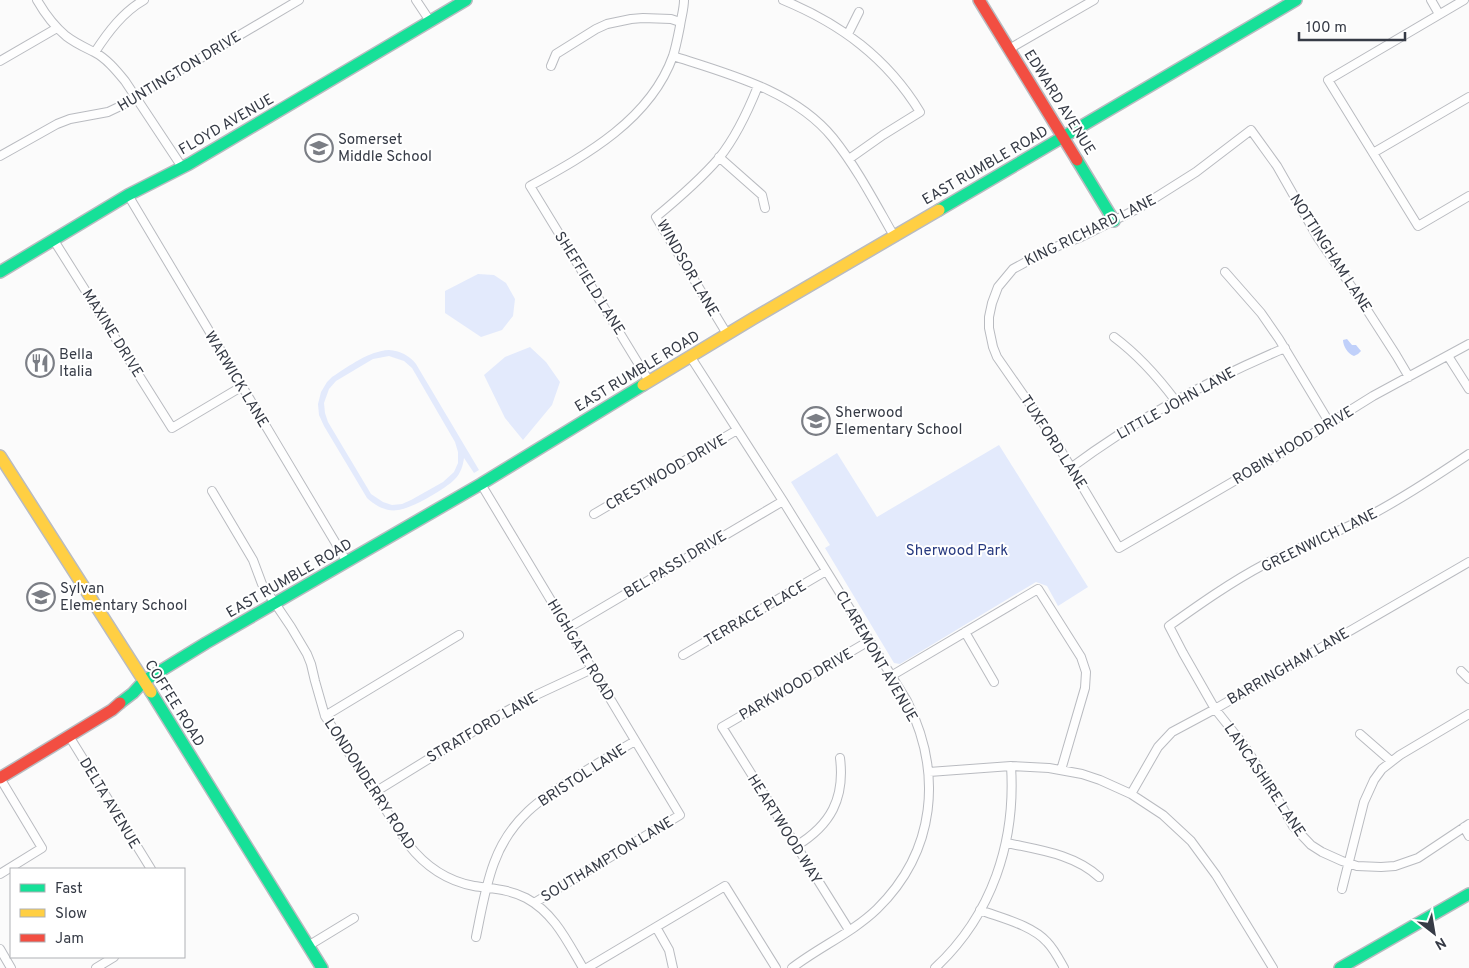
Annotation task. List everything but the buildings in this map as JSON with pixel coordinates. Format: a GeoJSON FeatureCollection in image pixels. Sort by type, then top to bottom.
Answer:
{"type":"FeatureCollection","features":[{"type":"Feature","properties":{"kind":"street"},"geometry":{"type":"LineString","coordinates":[[37,0],[57,28],[77,44],[94,52],[115,68],[182,167]]}},
{"type":"Feature","properties":{"kind":"street"},"geometry":{"type":"LineString","coordinates":[[94,52],[132,3],[144,0]]}},
{"type":"Feature","properties":{"kind":"street","name":"HUNTINGTON DRIVE"},"geometry":{"type":"LineString","coordinates":[[0,156],[57,124],[70,119],[108,112],[122,106],[299,0]]}},
{"type":"Feature","properties":{"kind":"street"},"geometry":{"type":"LineString","coordinates":[[416,0],[430,21]]}},
{"type":"Feature","properties":{"kind":"street","name":"FLOYD AVENUE"},"geometry":{"type":"LineString","coordinates":[[0,272],[128,195],[182,167],[466,0]]}},
{"type":"Feature","properties":{"kind":"street"},"geometry":{"type":"LineString","coordinates":[[684,0],[673,56],[715,69],[776,93],[794,103],[833,137],[849,159],[894,236]]}},
{"type":"Feature","properties":{"kind":"street"},"geometry":{"type":"LineString","coordinates":[[784,0],[823,18],[859,43],[885,66],[902,85],[920,112],[849,159]]}},
{"type":"Feature","properties":{"kind":"street","name":"EDWARD AVENUE"},"geometry":{"type":"LineString","coordinates":[[979,0],[1064,136],[1114,221]]}},
{"type":"Feature","properties":{"kind":"street"},"geometry":{"type":"LineString","coordinates":[[1010,49],[1094,0]]}},
{"type":"Feature","properties":{"kind":"street"},"geometry":{"type":"LineString","coordinates":[[1431,0],[1439,14]]}},
{"type":"Feature","properties":{"kind":"street"},"geometry":{"type":"LineString","coordinates":[[1464,0],[1328,80],[1418,226],[1469,196]]}},
{"type":"Feature","properties":{"kind":"street","name":"EAST RUMBLE ROAD"},"geometry":{"type":"LineString","coordinates":[[0,778],[112,710],[144,682],[274,603],[481,484],[690,356],[1292,1]]}},
{"type":"Feature","properties":{"kind":"street"},"geometry":{"type":"LineString","coordinates":[[848,34],[859,12]]}},
{"type":"Feature","properties":{"kind":"street"},"geometry":{"type":"LineString","coordinates":[[551,66],[556,54],[607,24],[643,18],[671,19],[680,22]]}},
{"type":"Feature","properties":{"kind":"street"},"geometry":{"type":"LineString","coordinates":[[0,61],[57,28]]}},
{"type":"Feature","properties":{"kind":"street","name":"SHEFFIELD LANE"},"geometry":{"type":"LineString","coordinates":[[650,380],[530,186],[566,167],[625,125],[652,95],[673,56]]}},
{"type":"Feature","properties":{"kind":"street","name":"WINDSOR LANE"},"geometry":{"type":"LineString","coordinates":[[727,334],[656,217],[689,190],[719,157],[745,116],[758,86]]}},
{"type":"Feature","properties":{"kind":"street"},"geometry":{"type":"LineString","coordinates":[[1373,153],[1469,97]]}},
{"type":"Feature","properties":{"kind":"street","name":"KING RICHARD LANE"},"geometry":{"type":"LineString","coordinates":[[990,337],[989,317],[992,303],[998,287],[1013,269],[1048,250],[1114,221],[1183,181],[1251,130]]}},
{"type":"Feature","properties":{"kind":"street","name":"NOTTINGHAM LANE"},"geometry":{"type":"LineString","coordinates":[[1251,130],[1277,166],[1318,238],[1360,299],[1409,377]]}},
{"type":"Feature","properties":{"kind":"street"},"geometry":{"type":"LineString","coordinates":[[719,157],[762,195],[765,208]]}},
{"type":"Feature","properties":{"kind":"street","name":"WARWICK LANE"},"geometry":{"type":"LineString","coordinates":[[128,195],[347,562]]}},
{"type":"Feature","properties":{"kind":"street","name":"MAXINE DRIVE"},"geometry":{"type":"LineString","coordinates":[[53,239],[172,428],[241,387]]}},
{"type":"Feature","properties":{"kind":"street"},"geometry":{"type":"LineString","coordinates":[[1225,272],[1261,313],[1285,348],[1330,422]]}},
{"type":"Feature","properties":{"kind":"street","name":"TUXFORD LANE"},"geometry":{"type":"LineString","coordinates":[[990,337],[1003,367],[1035,410],[1072,467],[1119,548]]}},
{"type":"Feature","properties":{"kind":"street"},"geometry":{"type":"LineString","coordinates":[[1114,337],[1145,364],[1175,400]]}},
{"type":"Feature","properties":{"kind":"street","name":"ROBIN HOOD DRIVE"},"geometry":{"type":"LineString","coordinates":[[1119,548],[1272,459],[1373,396],[1469,344]]}},
{"type":"Feature","properties":{"kind":"street","name":"LITTLE JOHN LANE"},"geometry":{"type":"LineString","coordinates":[[1072,467],[1116,436],[1175,400],[1222,375],[1285,348]]}},
{"type":"Feature","properties":{"kind":"street","name":"CLAREMONT AVENUE"},"geometry":{"type":"LineString","coordinates":[[690,356],[891,676],[915,717],[926,750],[929,772],[928,806],[921,838],[907,870],[888,897],[876,909],[849,930],[792,968]]}},
{"type":"Feature","properties":{"kind":"street"},"geometry":{"type":"LineString","coordinates":[[1448,356],[1469,389]]}},
{"type":"Feature","properties":{"kind":"street","name":"CRESTWOOD DRIVE"},"geometry":{"type":"LineString","coordinates":[[594,514],[737,430]]}},
{"type":"Feature","properties":{"kind":"street","name":"COFFEE ROAD"},"geometry":{"type":"LineString","coordinates":[[0,456],[144,682],[322,968]]}},
{"type":"Feature","properties":{"kind":"street","name":"GREENWICH LANE"},"geometry":{"type":"LineString","coordinates":[[1169,626],[1231,584],[1266,564],[1380,510],[1468,459]]}},
{"type":"Feature","properties":{"kind":"street","name":"HIGHGATE ROAD"},"geometry":{"type":"LineString","coordinates":[[481,484],[680,815]]}},
{"type":"Feature","properties":{"kind":"street","name":"LONDONDERRY ROAD"},"geometry":{"type":"LineString","coordinates":[[212,491],[253,560],[262,584],[307,654],[325,716],[408,844],[424,862],[448,878],[461,883],[514,893],[544,910],[560,929],[583,968]]}},
{"type":"Feature","properties":{"kind":"street","name":"BEL PASSI DRIVE"},"geometry":{"type":"LineString","coordinates":[[568,628],[782,501]]}},
{"type":"Feature","properties":{"kind":"street","name":"BARRINGHAM LANE"},"geometry":{"type":"LineString","coordinates":[[1131,794],[1152,756],[1164,739],[1172,732],[1469,562]]}},
{"type":"Feature","properties":{"kind":"street","name":"TERRACE PLACE"},"geometry":{"type":"LineString","coordinates":[[683,655],[826,571]]}},
{"type":"Feature","properties":{"kind":"street"},"geometry":{"type":"LineString","coordinates":[[891,676],[1038,589],[1081,657],[1086,672],[1085,688],[1061,770]]}},
{"type":"Feature","properties":{"kind":"street","name":"LANCASHIRE LANE"},"geometry":{"type":"LineString","coordinates":[[1169,626],[1215,709],[1243,744],[1268,782],[1293,826],[1322,852],[1348,864],[1369,867],[1406,863],[1418,858],[1466,825]]}},
{"type":"Feature","properties":{"kind":"street"},"geometry":{"type":"LineString","coordinates":[[965,632],[994,682]]}},
{"type":"Feature","properties":{"kind":"street"},"geometry":{"type":"LineString","coordinates":[[325,716],[459,635]]}},
{"type":"Feature","properties":{"kind":"street","name":"PARKWOOD DRIVE"},"geometry":{"type":"LineString","coordinates":[[722,727],[869,641]]}},
{"type":"Feature","properties":{"kind":"street","name":"STRATFORD LANE"},"geometry":{"type":"LineString","coordinates":[[375,792],[505,712],[536,695],[592,669]]}},
{"type":"Feature","properties":{"kind":"street"},"geometry":{"type":"LineString","coordinates":[[1461,672],[1469,678]]}},
{"type":"Feature","properties":{"kind":"street"},"geometry":{"type":"LineString","coordinates":[[1342,889],[1364,802],[1368,790],[1382,769],[1391,761],[1469,714]]}},
{"type":"Feature","properties":{"kind":"street","name":"HEARTWOOD WAY"},"geometry":{"type":"LineString","coordinates":[[722,727],[849,930]]}},
{"type":"Feature","properties":{"kind":"street"},"geometry":{"type":"LineString","coordinates":[[1360,734],[1391,761]]}},
{"type":"Feature","properties":{"kind":"street","name":"DELTA AVENUE"},"geometry":{"type":"LineString","coordinates":[[69,736],[150,868]]}},
{"type":"Feature","properties":{"kind":"street","name":"BRISTOL LANE"},"geometry":{"type":"LineString","coordinates":[[476,937],[494,862],[512,830],[528,810],[550,792],[634,741]]}},
{"type":"Feature","properties":{"kind":"street"},"geometry":{"type":"LineString","coordinates":[[796,846],[818,830],[836,803],[841,784],[840,758]]}},
{"type":"Feature","properties":{"kind":"street"},"geometry":{"type":"LineString","coordinates":[[935,968],[968,929],[980,910],[995,879],[1006,843],[1012,802],[1011,766]]}},
{"type":"Feature","properties":{"kind":"street"},"geometry":{"type":"LineString","coordinates":[[929,772],[1026,766],[1061,770],[1100,780],[1131,794],[1163,814],[1191,841],[1216,875],[1274,968]]}},
{"type":"Feature","properties":{"kind":"street"},"geometry":{"type":"LineString","coordinates":[[0,778],[42,848],[0,874]]}},
{"type":"Feature","properties":{"kind":"street","name":"SOUTHAMPTON LANE"},"geometry":{"type":"LineString","coordinates":[[534,903],[680,815]]}},
{"type":"Feature","properties":{"kind":"street"},"geometry":{"type":"LineString","coordinates":[[1466,825],[1469,836]]}},
{"type":"Feature","properties":{"kind":"street"},"geometry":{"type":"LineString","coordinates":[[1006,843],[1069,858],[1085,866],[1099,877]]}},
{"type":"Feature","properties":{"kind":"street"},"geometry":{"type":"LineString","coordinates":[[586,968],[725,886],[776,968]]}},
{"type":"Feature","properties":{"kind":"street"},"geometry":{"type":"LineString","coordinates":[[1340,968],[1469,894]]}},
{"type":"Feature","properties":{"kind":"street"},"geometry":{"type":"LineString","coordinates":[[980,910],[1040,935],[1064,968]]}},
{"type":"Feature","properties":{"kind":"street"},"geometry":{"type":"LineString","coordinates":[[308,946],[354,918]]}},
{"type":"Feature","properties":{"kind":"street"},"geometry":{"type":"LineString","coordinates":[[656,927],[669,950],[674,968]]}},
{"type":"Feature","properties":{"kind":"street"},"geometry":{"type":"LineString","coordinates":[[0,949],[11,968]]}},
{"type":"Feature","properties":{"kind":"street"},"geometry":{"type":"LineString","coordinates":[[96,968],[108,958]]}},
{"type":"Feature","properties":{"kind":"green space"},"geometry":{"type":"Polygon","coordinates":[[[478,274],[494,275],[506,283],[515,299],[513,316],[502,330],[481,337],[445,313],[445,291],[478,274]]]}},
{"type":"Feature","properties":{"kind":"green space"},"geometry":{"type":"Polygon","coordinates":[[[530,347],[546,362],[560,382],[552,405],[523,440],[505,418],[484,375],[505,357],[530,347]]]}},
{"type":"Feature","properties":{"kind":"green space"},"geometry":{"type":"Polygon","coordinates":[[[382,351],[401,352],[416,364],[479,470],[474,473],[464,458],[460,472],[451,483],[420,502],[398,510],[381,508],[367,498],[319,415],[318,404],[321,392],[327,382],[359,360],[382,351]],[[389,356],[373,359],[336,381],[329,389],[324,403],[328,422],[371,494],[383,502],[392,505],[402,504],[411,500],[443,482],[454,472],[458,463],[458,452],[455,442],[412,368],[404,361],[389,356]]]}},
{"type":"Feature","properties":{"kind":"green space","name":"Sherwood Park"},"geometry":{"type":"Polygon","coordinates":[[[999,445],[1088,587],[1058,606],[1047,586],[1036,582],[900,664],[894,663],[825,548],[830,545],[791,482],[837,453],[877,517],[999,445]]]}},
{"type":"Feature","properties":{"kind":"water"},"geometry":{"type":"Polygon","coordinates":[[[1347,339],[1361,351],[1358,354],[1354,356],[1346,350],[1343,340],[1347,339]]]}},
{"type":"Feature","properties":{"kind":"traffic: fast"},"geometry":{"type":"LineString","coordinates":[[0,272],[128,195],[189,164],[466,0]]}},
{"type":"Feature","properties":{"kind":"traffic: fast"},"geometry":{"type":"LineString","coordinates":[[939,210],[1296,0]]}},
{"type":"Feature","properties":{"kind":"traffic: fast"},"geometry":{"type":"LineString","coordinates":[[1077,160],[1114,221]]}},
{"type":"Feature","properties":{"kind":"traffic: fast"},"geometry":{"type":"LineString","coordinates":[[120,703],[144,681],[206,643],[481,484],[643,385]]}},
{"type":"Feature","properties":{"kind":"traffic: fast"},"geometry":{"type":"LineString","coordinates":[[151,692],[322,968]]}},
{"type":"Feature","properties":{"kind":"traffic: fast"},"geometry":{"type":"LineString","coordinates":[[1340,968],[1469,894]]}},
{"type":"Feature","properties":{"kind":"traffic: slow"},"geometry":{"type":"LineString","coordinates":[[643,385],[939,210]]}},
{"type":"Feature","properties":{"kind":"traffic: slow"},"geometry":{"type":"LineString","coordinates":[[0,456],[151,692]]}},
{"type":"Feature","properties":{"kind":"traffic: jam"},"geometry":{"type":"LineString","coordinates":[[979,0],[1077,160]]}},
{"type":"Feature","properties":{"kind":"traffic: jam"},"geometry":{"type":"LineString","coordinates":[[0,778],[112,710],[120,703]]}},
{"type":"Feature","properties":{"kind":"place","name":"Somerset Middle School"},"geometry":{"type":"Point","coordinates":[319,148]}},
{"type":"Feature","properties":{"kind":"place","name":"Bella Italia"},"geometry":{"type":"Point","coordinates":[40,363]}},
{"type":"Feature","properties":{"kind":"place","name":"Sherwood Elementary School"},"geometry":{"type":"Point","coordinates":[816,421]}},
{"type":"Feature","properties":{"kind":"place","name":"Sylvan Elementary School"},"geometry":{"type":"Point","coordinates":[41,597]}}]}
